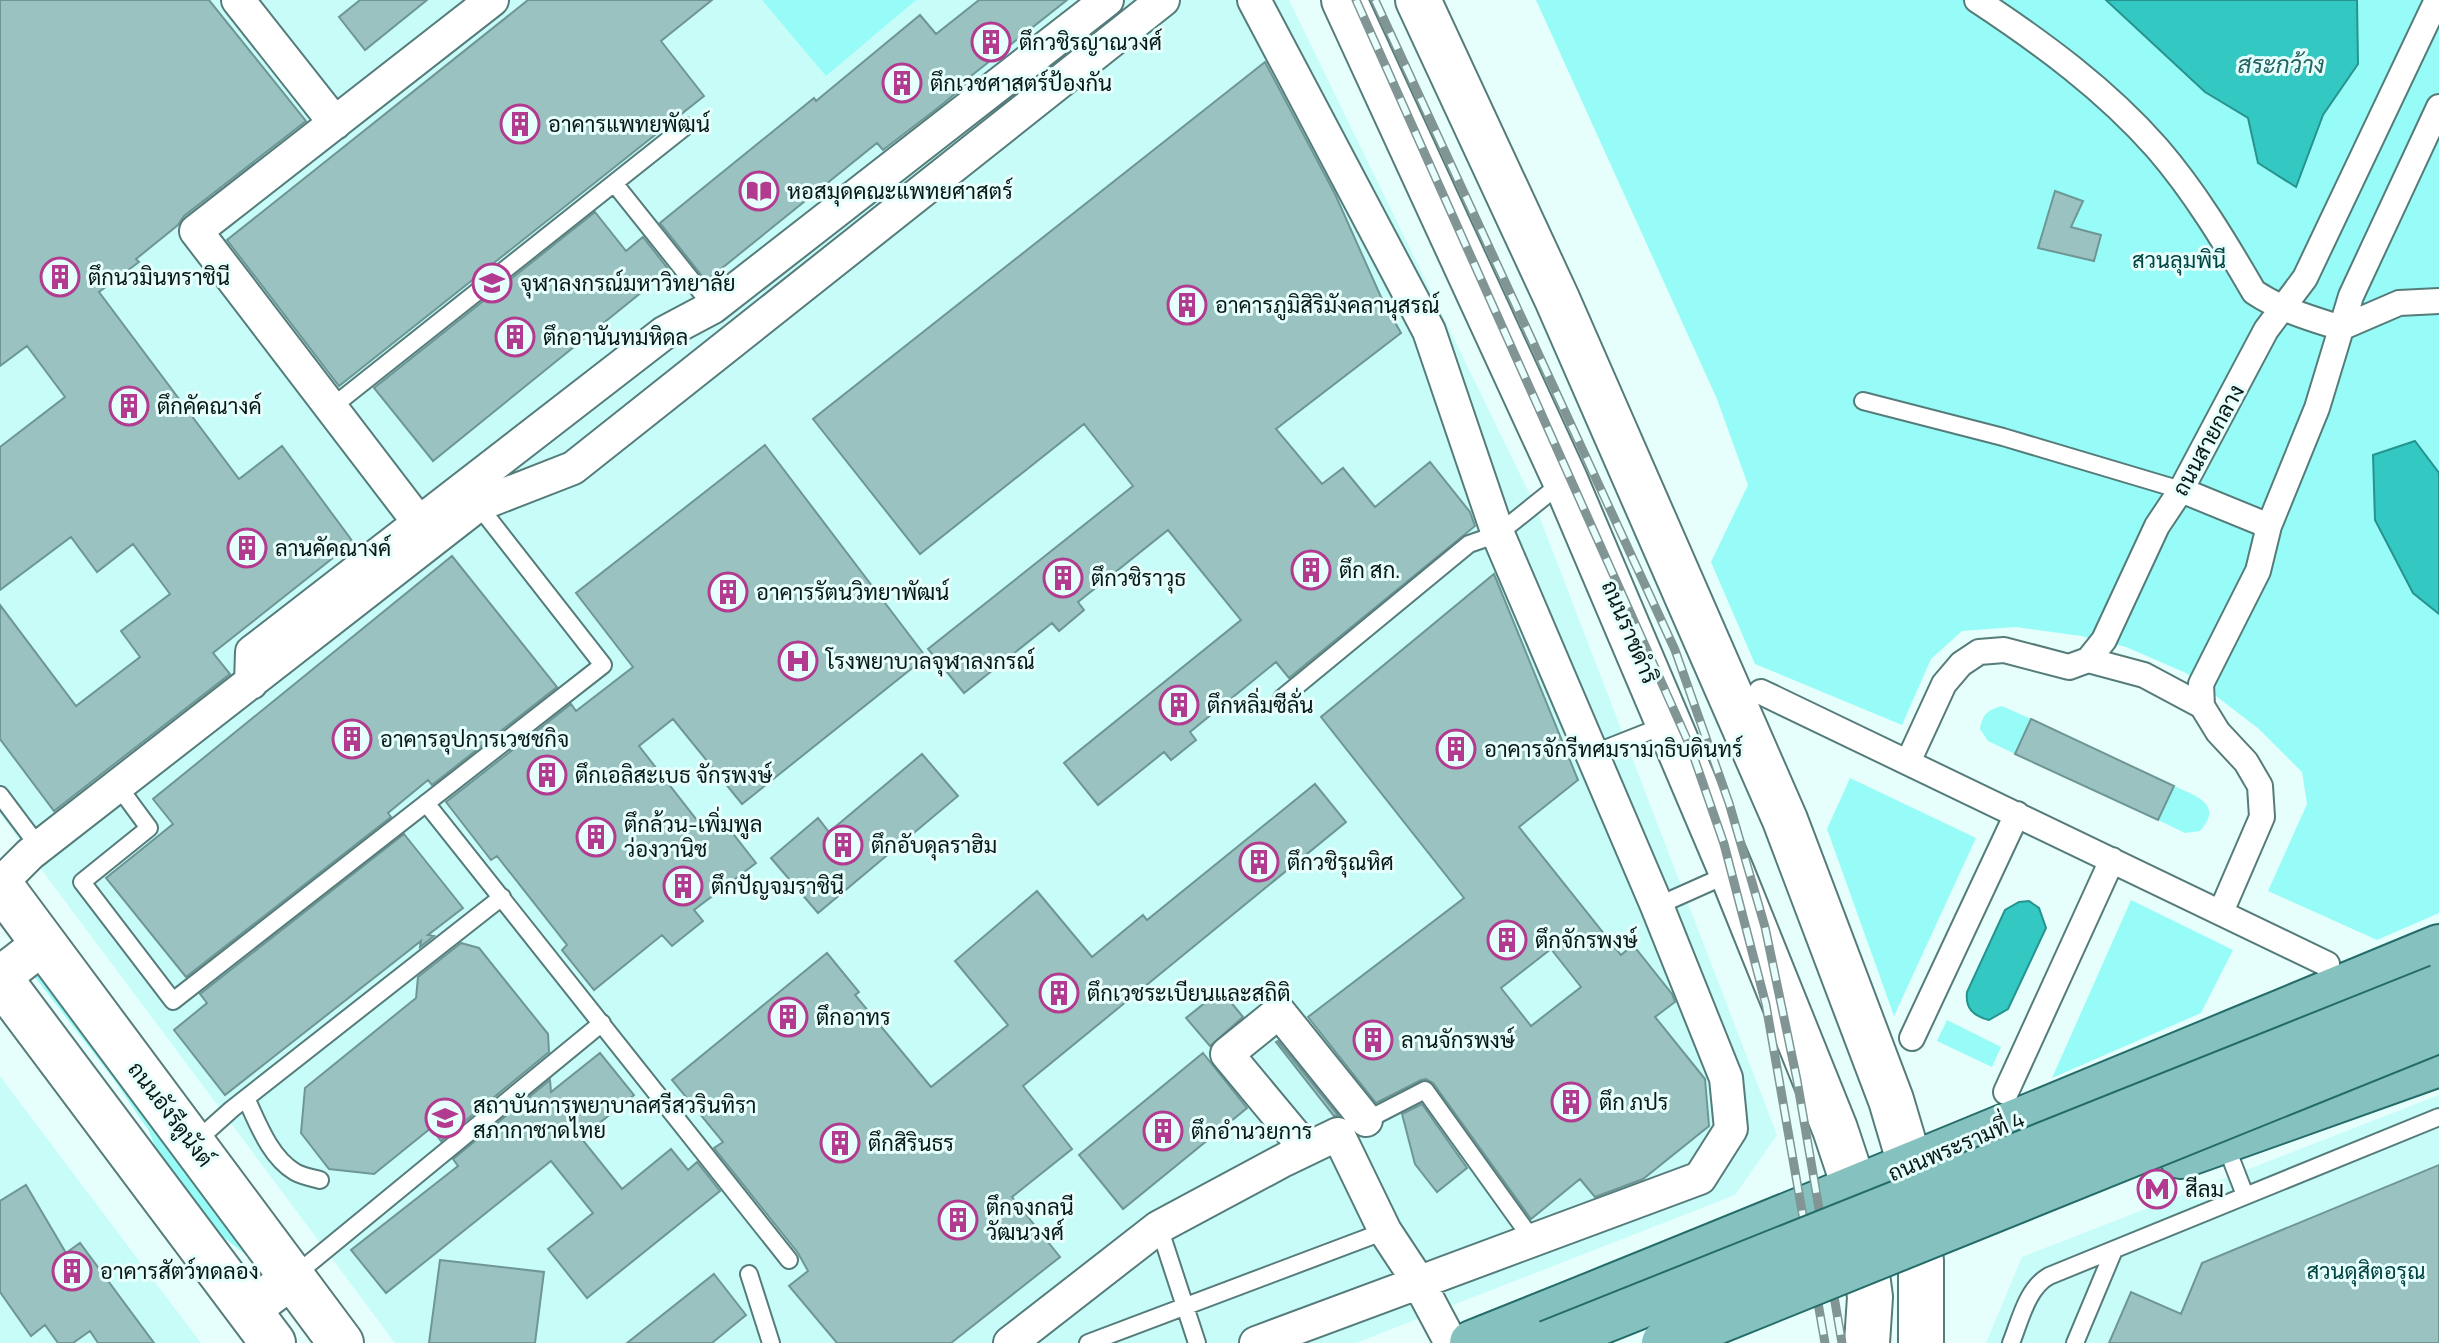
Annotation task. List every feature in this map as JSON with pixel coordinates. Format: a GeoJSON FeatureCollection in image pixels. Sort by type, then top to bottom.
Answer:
{"type":"FeatureCollection","features":[{"type":"Feature","properties":{"kind":"main road","name":"ถนนราชดำริ"},"geometry":{"type":"LineString","coordinates":[[1344,0],[1565,480],[1732,873],[1835,1129],[1855,1189],[1870,1297],[1867,1343]]}},
{"type":"Feature","properties":{"kind":"main road"},"geometry":{"type":"LineString","coordinates":[[1418,0],[1746,693],[1785,820],[1891,1100],[1910,1164],[1921,1261],[1921,1343]]}},
{"type":"Feature","properties":{"kind":"main road"},"geometry":{"type":"LineString","coordinates":[[1496,328],[1557,299]]}},
{"type":"Feature","properties":{"kind":"main road"},"geometry":{"type":"LineString","coordinates":[[1667,720],[1746,693]]}},
{"type":"Feature","properties":{"kind":"main road","name":"ถนนอังรีดูนังต์"},"geometry":{"type":"LineString","coordinates":[[0,885],[341,1343]]}},
{"type":"Feature","properties":{"kind":"main road","name":"ถนนพระรามที่ 4"},"geometry":{"type":"LineString","coordinates":[[1472,1343],[1855,1189],[2439,947]]}},
{"type":"Feature","properties":{"kind":"main road"},"geometry":{"type":"LineString","coordinates":[[0,978],[261,1327]]}},
{"type":"Feature","properties":{"kind":"main road","name":"ถนนพระรามที่ 4"},"geometry":{"type":"LineString","coordinates":[[1548,1343],[2439,987]]}},
{"type":"Feature","properties":{"kind":"main road"},"geometry":{"type":"LineString","coordinates":[[1664,1343],[2439,1030]]}},
{"type":"Feature","properties":{"kind":"main road"},"geometry":{"type":"LineString","coordinates":[[1716,1343],[2224,1140],[2439,1064]]}},
{"type":"Feature","properties":{"kind":"street"},"geometry":{"type":"LineString","coordinates":[[238,0],[335,123]]}},
{"type":"Feature","properties":{"kind":"street"},"geometry":{"type":"LineString","coordinates":[[426,530],[196,231],[492,0]]}},
{"type":"Feature","properties":{"kind":"street"},"geometry":{"type":"LineString","coordinates":[[426,530],[478,505],[573,468],[1163,0]]}},
{"type":"Feature","properties":{"kind":"street"},"geometry":{"type":"LineString","coordinates":[[1254,0],[1429,331],[1498,534],[1657,906],[1726,1078],[1731,1129],[1700,1178],[1256,1343]]}},
{"type":"Feature","properties":{"kind":"street"},"geometry":{"type":"LineString","coordinates":[[1977,0],[2068,63],[2112,101],[2158,149],[2254,292],[2282,309],[2341,328],[2399,303],[2439,301]]}},
{"type":"Feature","properties":{"kind":"street"},"geometry":{"type":"LineString","coordinates":[[0,885],[39,847],[251,683],[529,439],[664,333],[713,307],[1099,2],[1121,34]]}},
{"type":"Feature","properties":{"kind":"street","name":"ถนนสายกลาง"},"geometry":{"type":"LineString","coordinates":[[2088,660],[2104,640],[2157,526],[2181,490],[2266,330],[2305,278],[2437,4]]}},
{"type":"Feature","properties":{"kind":"street"},"geometry":{"type":"LineString","coordinates":[[2221,912],[2262,817],[2260,786],[2246,762],[2218,732],[2202,706],[2201,684],[2258,571],[2269,526],[2317,408],[2351,296],[2439,107]]}},
{"type":"Feature","properties":{"kind":"street"},"geometry":{"type":"LineString","coordinates":[[649,345],[679,383]]}},
{"type":"Feature","properties":{"kind":"street"},"geometry":{"type":"LineString","coordinates":[[529,439],[557,474]]}},
{"type":"Feature","properties":{"kind":"street"},"geometry":{"type":"LineString","coordinates":[[2181,490],[2269,526]]}},
{"type":"Feature","properties":{"kind":"street"},"geometry":{"type":"LineString","coordinates":[[1908,762],[1944,684],[1961,664],[1979,652],[2004,650],[2069,667],[2088,660],[2144,675],[2202,706]]}},
{"type":"Feature","properties":{"kind":"street"},"geometry":{"type":"LineString","coordinates":[[1746,693],[1908,762],[2327,964]]}},
{"type":"Feature","properties":{"kind":"street"},"geometry":{"type":"LineString","coordinates":[[1912,1038],[2017,814]]}},
{"type":"Feature","properties":{"kind":"street"},"geometry":{"type":"LineString","coordinates":[[2006,1092],[2112,860]]}},
{"type":"Feature","properties":{"kind":"street"},"geometry":{"type":"LineString","coordinates":[[0,978],[44,943]]}},
{"type":"Feature","properties":{"kind":"street"},"geometry":{"type":"LineString","coordinates":[[1306,1149],[1227,1054],[1279,1012],[1352,1127],[1385,1231],[1418,1281],[1451,1343]]}},
{"type":"Feature","properties":{"kind":"street"},"geometry":{"type":"LineString","coordinates":[[1010,1343],[1159,1227],[1352,1127]]}},
{"type":"Feature","properties":{"kind":"street"},"geometry":{"type":"LineString","coordinates":[[261,1327],[292,1278]]}},
{"type":"Feature","properties":{"kind":"lane"},"geometry":{"type":"LineString","coordinates":[[332,407],[686,126]]}},
{"type":"Feature","properties":{"kind":"lane"},"geometry":{"type":"LineString","coordinates":[[614,183],[713,307]]}},
{"type":"Feature","properties":{"kind":"lane"},"geometry":{"type":"LineString","coordinates":[[1863,401],[2003,437],[2181,490]]}},
{"type":"Feature","properties":{"kind":"lane"},"geometry":{"type":"LineString","coordinates":[[1282,698],[1469,544],[1498,534],[1565,480]]}},
{"type":"Feature","properties":{"kind":"lane"},"geometry":{"type":"LineString","coordinates":[[118,786],[149,828],[82,882],[173,1001],[603,665],[478,505]]}},
{"type":"Feature","properties":{"kind":"lane"},"geometry":{"type":"LineString","coordinates":[[1592,754],[1667,720]]}},
{"type":"Feature","properties":{"kind":"lane"},"geometry":{"type":"LineString","coordinates":[[0,795],[39,847]]}},
{"type":"Feature","properties":{"kind":"lane"},"geometry":{"type":"LineString","coordinates":[[426,803],[789,1260]]}},
{"type":"Feature","properties":{"kind":"lane"},"geometry":{"type":"LineString","coordinates":[[1657,906],[1732,873]]}},
{"type":"Feature","properties":{"kind":"lane"},"geometry":{"type":"LineString","coordinates":[[193,1144],[246,1098],[502,897]]}},
{"type":"Feature","properties":{"kind":"lane"},"geometry":{"type":"LineString","coordinates":[[292,1278],[602,1023]]}},
{"type":"Feature","properties":{"kind":"lane"},"geometry":{"type":"LineString","coordinates":[[1352,1127],[1425,1090],[1532,1239]]}},
{"type":"Feature","properties":{"kind":"lane"},"geometry":{"type":"LineString","coordinates":[[246,1098],[259,1127],[277,1155],[296,1173],[320,1180]]}},
{"type":"Feature","properties":{"kind":"lane"},"geometry":{"type":"LineString","coordinates":[[2011,1343],[2039,1281],[2439,1117]]}},
{"type":"Feature","properties":{"kind":"lane"},"geometry":{"type":"LineString","coordinates":[[2224,1140],[2245,1195]]}},
{"type":"Feature","properties":{"kind":"lane"},"geometry":{"type":"LineString","coordinates":[[1159,1227],[1197,1343]]}},
{"type":"Feature","properties":{"kind":"lane"},"geometry":{"type":"LineString","coordinates":[[1088,1343],[1385,1231]]}},
{"type":"Feature","properties":{"kind":"lane"},"geometry":{"type":"LineString","coordinates":[[2075,1343],[2114,1250]]}},
{"type":"Feature","properties":{"kind":"lane"},"geometry":{"type":"LineString","coordinates":[[749,1274],[771,1343]]}},
{"type":"Feature","properties":{"kind":"shaded area","name":"โรงพยาบาลจุฬาลงกรณ์"},"geometry":{"type":"Polygon","coordinates":[[[0,0],[1289,0],[1535,505],[1777,1135],[1735,1195],[1356,1343],[395,1343],[0,814],[0,0]]]}},
{"type":"Feature","properties":{"kind":"shaded area"},"geometry":{"type":"Polygon","coordinates":[[[0,1076],[201,1343],[0,1343],[0,1076]]]}},
{"type":"Feature","properties":{"kind":"shaded area"},"geometry":{"type":"Polygon","coordinates":[[[2439,1095],[2439,1343],[1986,1343],[2022,1257],[2439,1095]]]}},
{"type":"Feature","properties":{"kind":"green space"},"geometry":{"type":"Polygon","coordinates":[[[762,0],[916,0],[826,76],[762,0]]]}},
{"type":"Feature","properties":{"kind":"green space","name":"สวนลุมพินี"},"geometry":{"type":"Polygon","coordinates":[[[1536,0],[2439,0],[2439,913],[2377,940],[2268,891],[2307,804],[2302,772],[2259,729],[2186,673],[2126,647],[2081,636],[2016,627],[1962,631],[1931,659],[1902,725],[1755,664],[1711,562],[1748,485],[1717,399],[1536,0]]]}},
{"type":"Feature","properties":{"kind":"green space"},"geometry":{"type":"Polygon","coordinates":[[[2002,706],[2031,719],[2015,754],[1988,741],[1980,729],[1986,713],[2002,706]]]}},
{"type":"Feature","properties":{"kind":"green space"},"geometry":{"type":"Polygon","coordinates":[[[1850,778],[1976,838],[1894,1016],[1827,829],[1850,778]]]}},
{"type":"Feature","properties":{"kind":"green space"},"geometry":{"type":"Polygon","coordinates":[[[2174,786],[2198,798],[2208,808],[2207,822],[2200,831],[2185,833],[2158,820],[2174,786]]]}},
{"type":"Feature","properties":{"kind":"green space"},"geometry":{"type":"Polygon","coordinates":[[[2131,900],[2233,950],[2201,1013],[2052,1078],[2131,900]]]}},
{"type":"Feature","properties":{"kind":"green space"},"geometry":{"type":"Polygon","coordinates":[[[36,971],[42,973],[257,1257],[250,1258],[186,1208],[161,1163],[149,1131],[35,977],[36,971]]]}},
{"type":"Feature","properties":{"kind":"green space"},"geometry":{"type":"Polygon","coordinates":[[[1947,1020],[2001,1047],[1992,1067],[1937,1041],[1947,1020]]]}},
{"type":"Feature","properties":{"kind":"water","name":"สระกว้าง"},"geometry":{"type":"Polygon","coordinates":[[[2106,0],[2357,0],[2358,64],[2323,115],[2296,187],[2258,163],[2248,118],[2205,92],[2106,0]]]}},
{"type":"Feature","properties":{"kind":"water"},"geometry":{"type":"Polygon","coordinates":[[[2415,441],[2439,473],[2439,614],[2413,593],[2375,520],[2373,455],[2415,441]]]}},
{"type":"Feature","properties":{"kind":"water"},"geometry":{"type":"Polygon","coordinates":[[[2029,901],[2039,908],[2046,928],[2008,1009],[1989,1020],[1983,1018],[1974,1014],[1969,1007],[1967,992],[2005,910],[2019,902],[2029,901]]]}},
{"type":"Feature","properties":{"kind":"building"},"geometry":{"type":"Polygon","coordinates":[[[0,0],[209,0],[306,121],[184,216],[178,225],[136,259],[139,262],[99,292],[239,479],[282,446],[353,542],[213,653],[230,674],[54,811],[0,739],[0,605],[76,706],[140,657],[121,631],[170,594],[133,544],[97,572],[71,537],[0,590],[0,447],[65,397],[27,346],[0,366],[0,0]]]}},
{"type":"Feature","properties":{"kind":"building"},"geometry":{"type":"Polygon","coordinates":[[[360,0],[427,0],[365,50],[339,17],[360,0]]]}},
{"type":"Feature","properties":{"kind":"building","name":"อาคารแพทยพัฒน์"},"geometry":{"type":"Polygon","coordinates":[[[528,0],[712,0],[661,41],[704,96],[339,386],[227,240],[528,0]]]}},
{"type":"Feature","properties":{"kind":"building"},"geometry":{"type":"Polygon","coordinates":[[[979,0],[1067,0],[971,76],[973,79],[939,107],[883,150],[877,143],[706,281],[660,223],[920,15],[936,34],[979,0]]]}},
{"type":"Feature","properties":{"kind":"building","name":"อาคารภูมิสิริมังคลานุสรณ์"},"geometry":{"type":"Polygon","coordinates":[[[1265,62],[1335,194],[1381,297],[1401,333],[1276,429],[1322,484],[1343,468],[1375,507],[1430,462],[1470,512],[1475,526],[1289,678],[1276,662],[1190,732],[1196,740],[1171,760],[1164,752],[1098,805],[1064,763],[1241,620],[1168,530],[1078,602],[1084,610],[1059,631],[1052,623],[964,693],[928,649],[1133,486],[1084,424],[920,554],[813,419],[1265,62]]]}},
{"type":"Feature","properties":{"kind":"building"},"geometry":{"type":"Polygon","coordinates":[[[2055,191],[2083,201],[2071,227],[2101,235],[2094,261],[2038,248],[2055,191]]]}},
{"type":"Feature","properties":{"kind":"building","name":"ตึกอานันทมหิดล"},"geometry":{"type":"Polygon","coordinates":[[[595,212],[626,251],[643,237],[669,270],[433,461],[374,388],[595,212]]]}},
{"type":"Feature","properties":{"kind":"building"},"geometry":{"type":"Polygon","coordinates":[[[765,445],[926,657],[742,804],[673,719],[639,746],[707,833],[723,821],[756,863],[694,910],[703,921],[672,946],[662,935],[594,990],[562,950],[567,945],[497,856],[491,860],[446,802],[571,704],[576,711],[633,667],[576,593],[765,445]]]}},
{"type":"Feature","properties":{"kind":"building","name":"อาคารอุปการเวชชกิจ"},"geometry":{"type":"Polygon","coordinates":[[[452,556],[557,687],[432,785],[428,780],[388,813],[391,817],[186,977],[106,878],[173,824],[153,799],[452,556]]]}},
{"type":"Feature","properties":{"kind":"building"},"geometry":{"type":"Polygon","coordinates":[[[1494,574],[1578,780],[1519,827],[1621,955],[1633,945],[1672,994],[1675,1002],[1655,1017],[1705,1079],[1709,1126],[1643,1179],[1595,1197],[1580,1179],[1531,1219],[1433,1083],[1421,1080],[1376,1103],[1308,1017],[1464,898],[1321,717],[1494,574]],[[1551,949],[1501,988],[1531,1026],[1581,987],[1551,949]]]}},
{"type":"Feature","properties":{"kind":"building"},"geometry":{"type":"Polygon","coordinates":[[[2031,719],[2174,786],[2158,820],[2015,754],[2031,719]]]}},
{"type":"Feature","properties":{"kind":"building","name":"ตึกอับดุลราฮิม"},"geometry":{"type":"Polygon","coordinates":[[[922,754],[958,796],[818,913],[771,858],[818,818],[829,832],[922,754]]]}},
{"type":"Feature","properties":{"kind":"building"},"geometry":{"type":"Polygon","coordinates":[[[1315,784],[1346,822],[1023,1086],[1072,1149],[1012,1197],[1060,1257],[951,1343],[837,1343],[789,1286],[808,1271],[798,1253],[714,1148],[723,1142],[672,1080],[827,953],[859,992],[855,995],[931,1087],[1008,1025],[955,961],[1037,891],[1092,957],[1143,915],[1147,920],[1315,784]]]}},
{"type":"Feature","properties":{"kind":"building"},"geometry":{"type":"Polygon","coordinates":[[[404,834],[463,908],[428,935],[434,936],[420,947],[421,941],[225,1095],[174,1030],[207,1003],[200,994],[404,834]]]}},
{"type":"Feature","properties":{"kind":"building"},"geometry":{"type":"Polygon","coordinates":[[[461,943],[479,948],[548,1034],[549,1052],[441,1141],[431,1128],[374,1174],[329,1169],[301,1133],[305,1088],[416,998],[418,977],[461,943]]]}},
{"type":"Feature","properties":{"kind":"building"},"geometry":{"type":"Polygon","coordinates":[[[1221,990],[1243,1017],[1210,1046],[1186,1018],[1221,990]]]}},
{"type":"Feature","properties":{"kind":"building"},"geometry":{"type":"Polygon","coordinates":[[[1278,1041],[1338,1115],[1334,1116],[1278,1041]]]}},
{"type":"Feature","properties":{"kind":"building"},"geometry":{"type":"Polygon","coordinates":[[[600,1053],[634,1095],[581,1138],[622,1189],[671,1149],[688,1170],[697,1162],[720,1191],[587,1298],[548,1249],[593,1213],[551,1161],[386,1293],[351,1250],[458,1166],[453,1159],[550,1080],[551,1092],[600,1053]]]}},
{"type":"Feature","properties":{"kind":"building","name":"ตึกอำนวยการ"},"geometry":{"type":"Polygon","coordinates":[[[1203,1053],[1247,1108],[1123,1209],[1079,1155],[1203,1053]]]}},
{"type":"Feature","properties":{"kind":"building"},"geometry":{"type":"Polygon","coordinates":[[[1422,1104],[1467,1168],[1437,1192],[1415,1164],[1402,1114],[1422,1104]]]}},
{"type":"Feature","properties":{"kind":"building","name":"สวนดุสิตอรุณ"},"geometry":{"type":"Polygon","coordinates":[[[2439,1165],[2439,1343],[2109,1343],[2131,1292],[2181,1314],[2202,1263],[2439,1165]]]}},
{"type":"Feature","properties":{"kind":"building","name":"อาคารสัตว์ทดลอง"},"geometry":{"type":"Polygon","coordinates":[[[26,1185],[66,1253],[80,1243],[154,1343],[98,1343],[90,1331],[73,1343],[58,1343],[45,1325],[31,1336],[0,1292],[0,1201],[26,1185]]]}},
{"type":"Feature","properties":{"kind":"building"},"geometry":{"type":"Polygon","coordinates":[[[440,1260],[544,1272],[535,1343],[429,1343],[440,1260]]]}},
{"type":"Feature","properties":{"kind":"building"},"geometry":{"type":"Polygon","coordinates":[[[714,1274],[746,1315],[712,1343],[627,1343],[714,1274]]]}},
{"type":"Feature","properties":{"kind":"railway"},"geometry":{"type":"LineString","coordinates":[[1356,0],[1690,746],[1724,844],[1766,1005],[1825,1343]]}},
{"type":"Feature","properties":{"kind":"railway"},"geometry":{"type":"LineString","coordinates":[[1375,0],[1675,650],[1729,803],[1765,927],[1797,1080],[1842,1343]]}},
{"type":"Feature","properties":{"kind":"place","name":"ตึกวชิรญาณวงศ์"},"geometry":{"type":"Point","coordinates":[991,42]}},
{"type":"Feature","properties":{"kind":"place","name":"ตึกเวชศาสตร์ป้องกัน"},"geometry":{"type":"Point","coordinates":[902,83]}},
{"type":"Feature","properties":{"kind":"place","name":"อาคารแพทยพัฒน์"},"geometry":{"type":"Point","coordinates":[520,124]}},
{"type":"Feature","properties":{"kind":"place","name":"หอสมุดคณะแพทยศาสตร์"},"geometry":{"type":"Point","coordinates":[759,191]}},
{"type":"Feature","properties":{"kind":"place","name":"ตึกนวมินทราชินี"},"geometry":{"type":"Point","coordinates":[60,277]}},
{"type":"Feature","properties":{"kind":"place","name":"จุฬาลงกรณ์มหาวิทยาลัย"},"geometry":{"type":"Point","coordinates":[492,283]}},
{"type":"Feature","properties":{"kind":"place","name":"อาคารภูมิสิริมังคลานุสรณ์"},"geometry":{"type":"Point","coordinates":[1187,305]}},
{"type":"Feature","properties":{"kind":"place","name":"ตึกอานันทมหิดล"},"geometry":{"type":"Point","coordinates":[515,337]}},
{"type":"Feature","properties":{"kind":"place","name":"ตึกคัคณางค์"},"geometry":{"type":"Point","coordinates":[129,406]}},
{"type":"Feature","properties":{"kind":"place","name":"ลานคัคณางค์"},"geometry":{"type":"Point","coordinates":[247,548]}},
{"type":"Feature","properties":{"kind":"place","name":"ตึก สก."},"geometry":{"type":"Point","coordinates":[1311,570]}},
{"type":"Feature","properties":{"kind":"place","name":"ตึกวชิราวุธ"},"geometry":{"type":"Point","coordinates":[1063,578]}},
{"type":"Feature","properties":{"kind":"place","name":"อาคารรัตนวิทยาพัฒน์"},"geometry":{"type":"Point","coordinates":[728,592]}},
{"type":"Feature","properties":{"kind":"place","name":"โรงพยาบาลจุฬาลงกรณ์"},"geometry":{"type":"Point","coordinates":[798,661]}},
{"type":"Feature","properties":{"kind":"place","name":"ตึกหลิ่มซีลั่น"},"geometry":{"type":"Point","coordinates":[1179,705]}},
{"type":"Feature","properties":{"kind":"place","name":"อาคารอุปการเวชชกิจ"},"geometry":{"type":"Point","coordinates":[352,739]}},
{"type":"Feature","properties":{"kind":"place","name":"อาคารจักรีทศมรามาธิบดินทร์"},"geometry":{"type":"Point","coordinates":[1456,749]}},
{"type":"Feature","properties":{"kind":"place","name":"ตึกเอลิสะเบธ จักรพงษ์"},"geometry":{"type":"Point","coordinates":[547,775]}},
{"type":"Feature","properties":{"kind":"place","name":"ตึกล้วน-เพิ่มพูล ว่องวานิช"},"geometry":{"type":"Point","coordinates":[596,837]}},
{"type":"Feature","properties":{"kind":"place","name":"ตึกอับดุลราฮิม"},"geometry":{"type":"Point","coordinates":[843,845]}},
{"type":"Feature","properties":{"kind":"place","name":"ตึกวชิรุณหิศ"},"geometry":{"type":"Point","coordinates":[1259,862]}},
{"type":"Feature","properties":{"kind":"place","name":"ตึกปัญจมราชินี"},"geometry":{"type":"Point","coordinates":[683,886]}},
{"type":"Feature","properties":{"kind":"place","name":"ตึกจักรพงษ์"},"geometry":{"type":"Point","coordinates":[1507,940]}},
{"type":"Feature","properties":{"kind":"place","name":"ตึกเวชระเบียนและสถิติ"},"geometry":{"type":"Point","coordinates":[1059,993]}},
{"type":"Feature","properties":{"kind":"place","name":"ตึกอาทร"},"geometry":{"type":"Point","coordinates":[788,1017]}},
{"type":"Feature","properties":{"kind":"place","name":"ลานจักรพงษ์"},"geometry":{"type":"Point","coordinates":[1373,1040]}},
{"type":"Feature","properties":{"kind":"place","name":"ตึก ภปร"},"geometry":{"type":"Point","coordinates":[1571,1102]}},
{"type":"Feature","properties":{"kind":"place","name":"สถาบันการพยาบาลศรีสวรินทิรา สภากาชาดไทย"},"geometry":{"type":"Point","coordinates":[445,1118]}},
{"type":"Feature","properties":{"kind":"place","name":"ตึกอำนวยการ"},"geometry":{"type":"Point","coordinates":[1163,1131]}},
{"type":"Feature","properties":{"kind":"place","name":"ตึกสิรินธร"},"geometry":{"type":"Point","coordinates":[840,1143]}},
{"type":"Feature","properties":{"kind":"place","name":"สีลม"},"geometry":{"type":"Point","coordinates":[2157,1189]}},
{"type":"Feature","properties":{"kind":"place","name":"ตึกจงกลนี วัฒนวงศ์"},"geometry":{"type":"Point","coordinates":[958,1220]}},
{"type":"Feature","properties":{"kind":"place","name":"อาคารสัตว์ทดลอง"},"geometry":{"type":"Point","coordinates":[72,1271]}}]}
